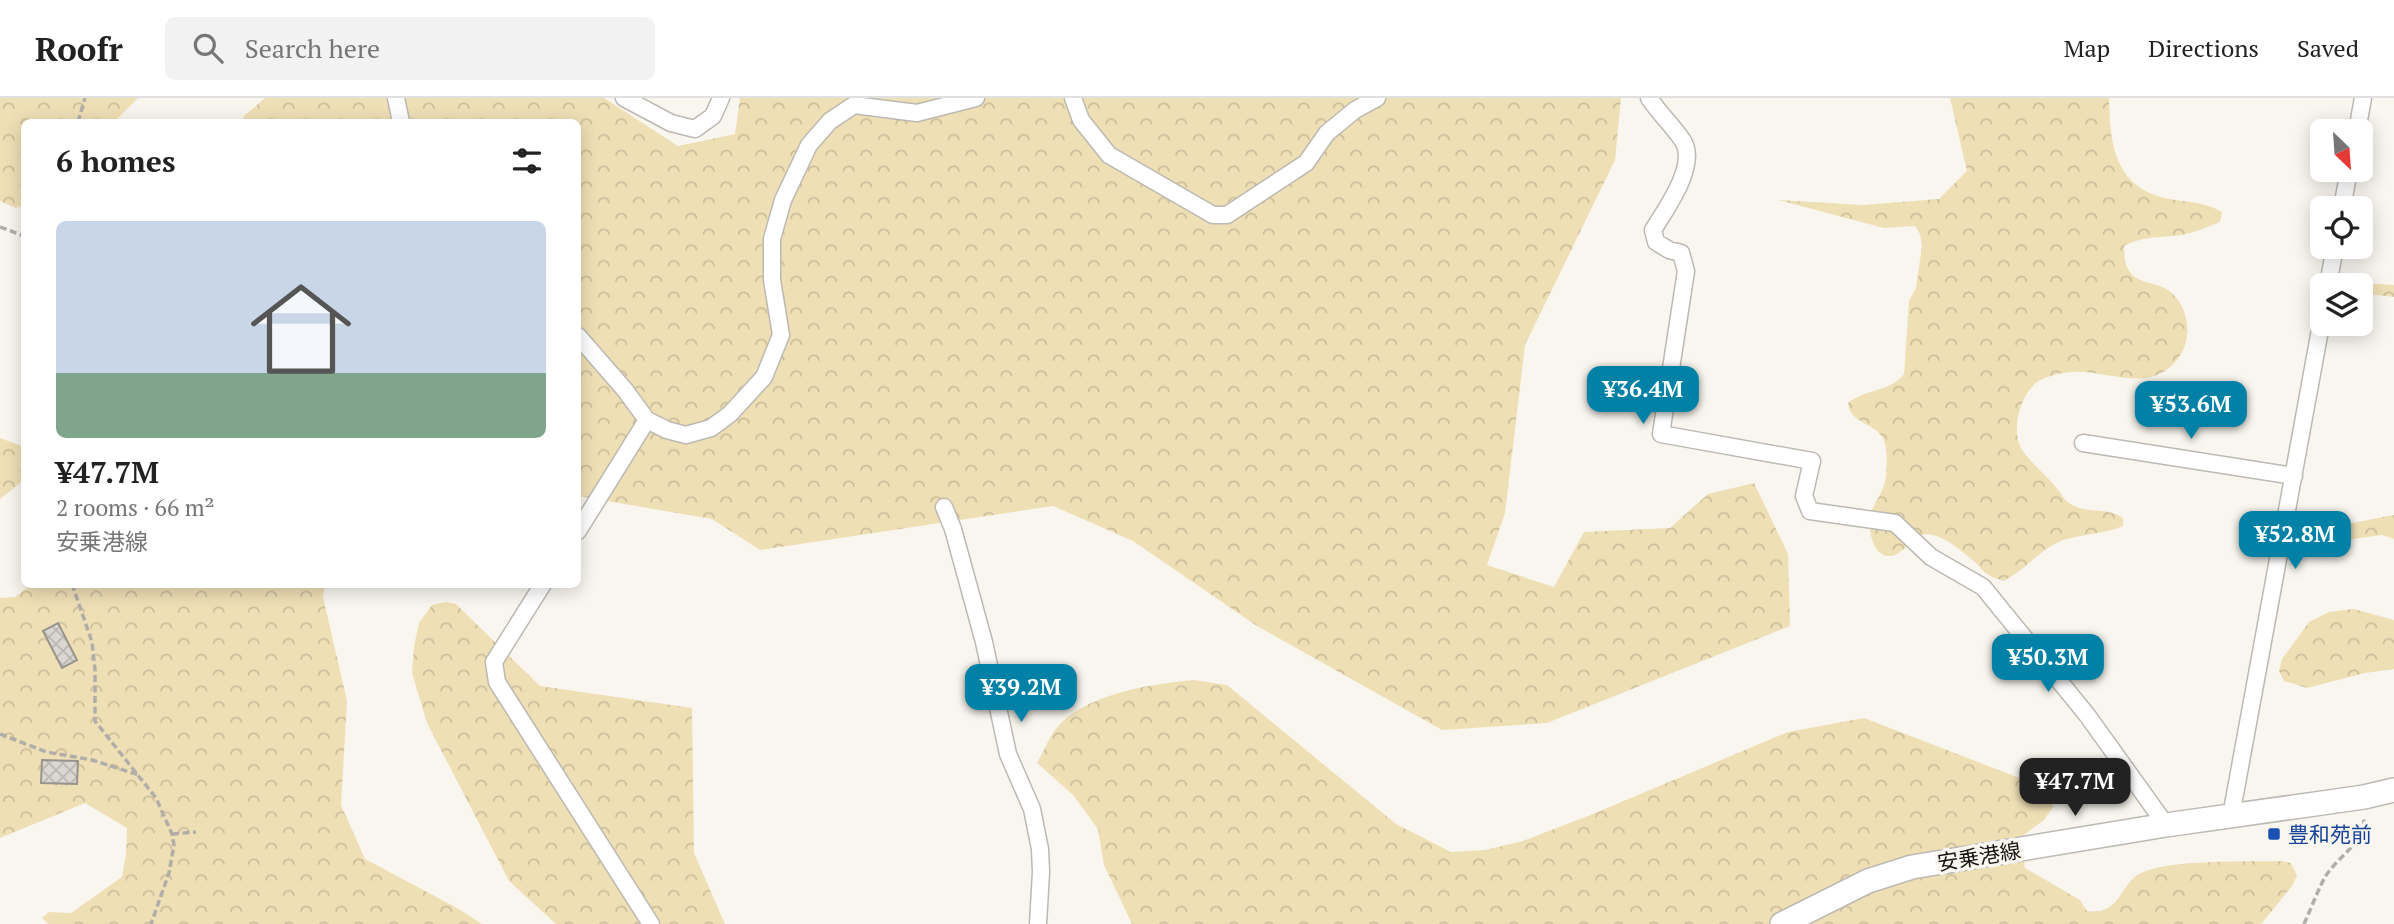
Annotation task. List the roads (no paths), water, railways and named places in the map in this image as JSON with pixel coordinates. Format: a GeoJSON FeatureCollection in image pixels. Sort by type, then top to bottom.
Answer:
{"type":"FeatureCollection","features":[{"type":"Feature","properties":{"kind":"main road","name":"安乗港線"},"geometry":{"type":"LineString","coordinates":[[1782,924],[1868,881],[1912,867],[2166,825],[2364,797],[2394,790]]}},
{"type":"Feature","properties":{"kind":"street"},"geometry":{"type":"LineString","coordinates":[[396,98],[400,119]]}},
{"type":"Feature","properties":{"kind":"street"},"geometry":{"type":"LineString","coordinates":[[624,98],[671,123],[695,129],[713,116],[720,98]]}},
{"type":"Feature","properties":{"kind":"street"},"geometry":{"type":"LineString","coordinates":[[581,340],[646,420],[686,435],[711,428],[730,414],[764,377],[781,335],[772,279],[772,239],[783,200],[808,145],[830,121],[853,105],[917,113],[976,98]]}},
{"type":"Feature","properties":{"kind":"street"},"geometry":{"type":"LineString","coordinates":[[1073,98],[1081,120],[1109,155],[1213,215],[1227,215],[1306,163],[1327,133],[1355,110],[1377,98]]}},
{"type":"Feature","properties":{"kind":"street"},"geometry":{"type":"LineString","coordinates":[[1649,98],[1684,143],[1688,157],[1685,172],[1653,230],[1656,242],[1681,253],[1686,271],[1661,434],[1812,461],[1804,496],[1810,512],[1895,523],[1931,557],[1983,587],[2087,715],[2166,825]]}},
{"type":"Feature","properties":{"kind":"street"},"geometry":{"type":"LineString","coordinates":[[2359,119],[2363,98]]}},
{"type":"Feature","properties":{"kind":"street"},"geometry":{"type":"LineString","coordinates":[[2231,816],[2319,336]]}},
{"type":"Feature","properties":{"kind":"street"},"geometry":{"type":"LineString","coordinates":[[581,526],[646,420]]}},
{"type":"Feature","properties":{"kind":"street"},"geometry":{"type":"LineString","coordinates":[[2083,443],[2294,475]]}},
{"type":"Feature","properties":{"kind":"street"},"geometry":{"type":"LineString","coordinates":[[944,506],[953,529],[980,629],[1008,754],[1032,809],[1040,849],[1038,924]]}},
{"type":"Feature","properties":{"kind":"street"},"geometry":{"type":"LineString","coordinates":[[540,588],[494,662],[497,682],[651,924]]}},
{"type":"Feature","properties":{"kind":"place","name":"豊和苑前"},"geometry":{"type":"Point","coordinates":[2274,834]}}]}
